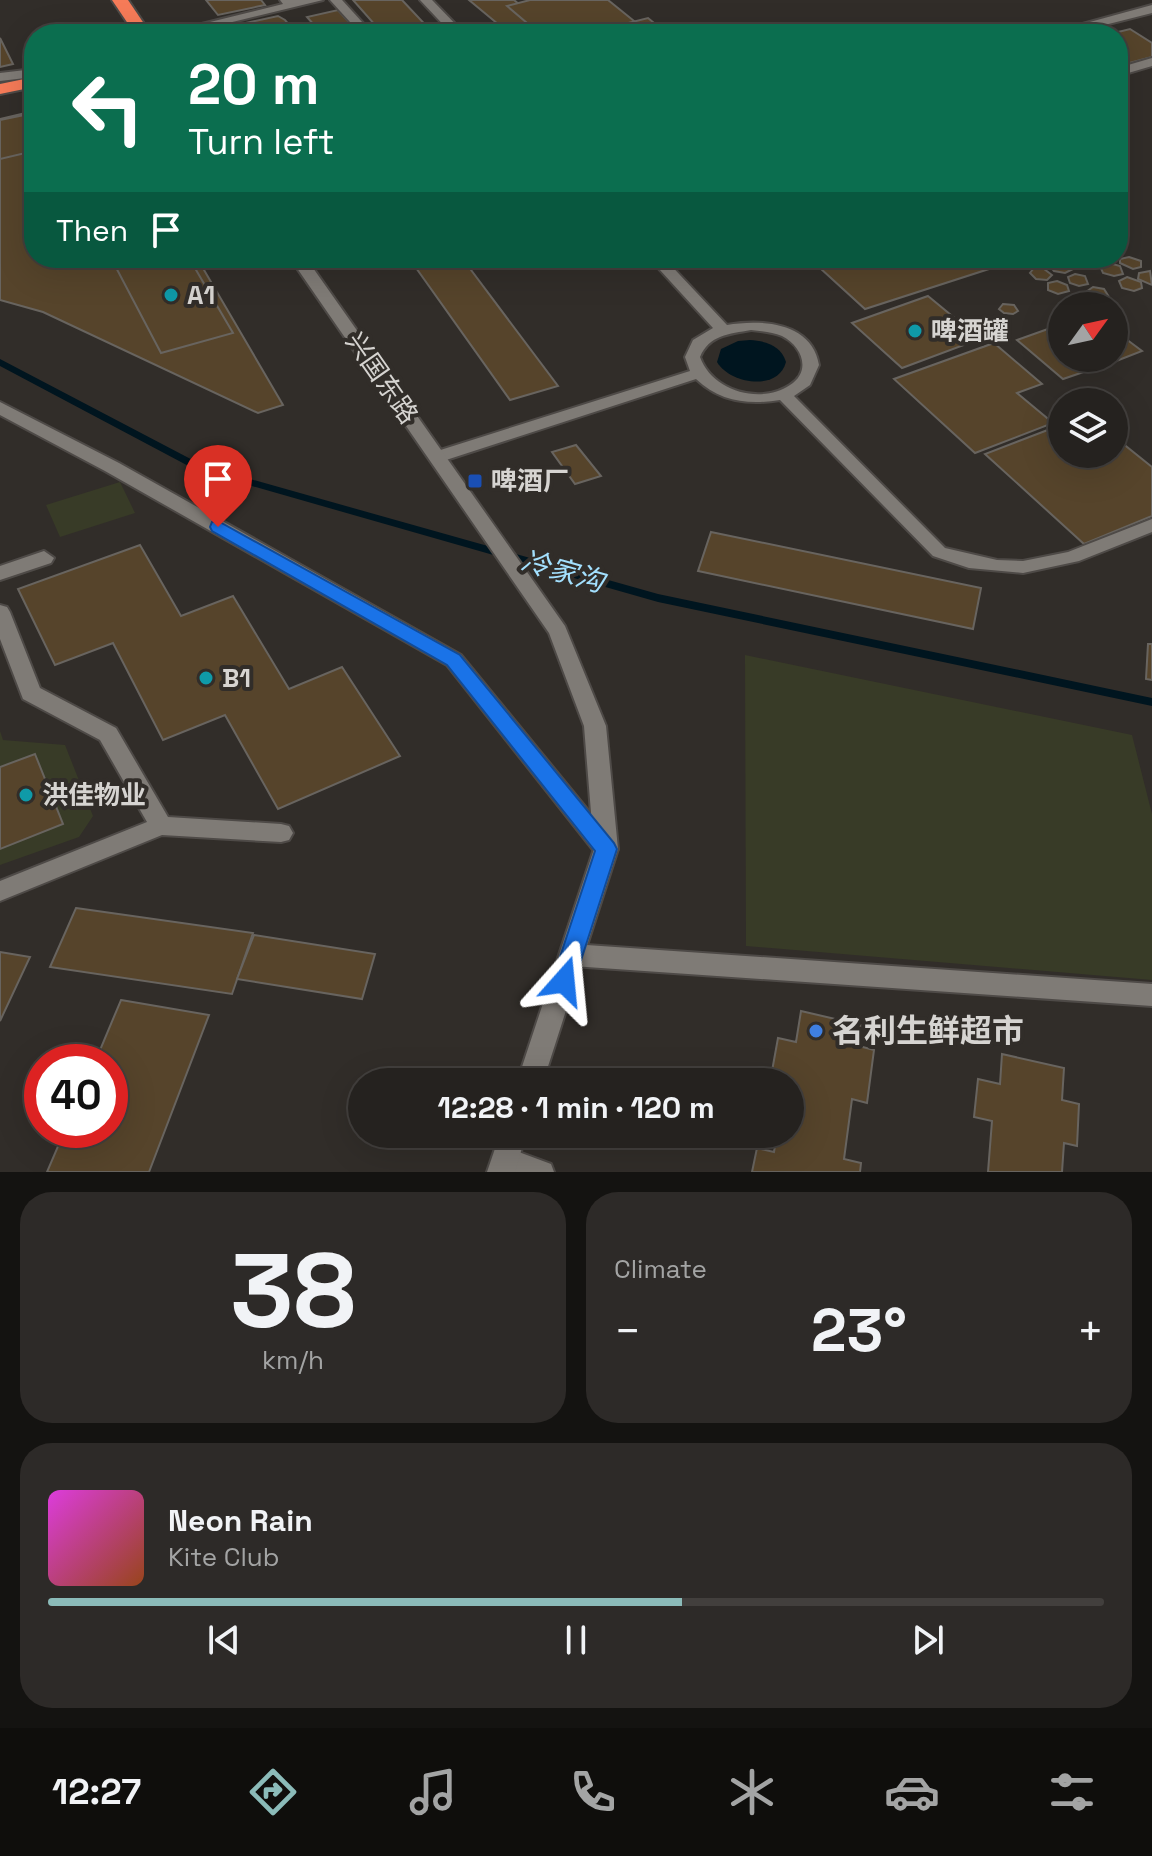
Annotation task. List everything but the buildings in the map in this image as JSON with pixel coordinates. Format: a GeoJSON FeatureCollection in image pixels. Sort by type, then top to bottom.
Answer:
{"type":"FeatureCollection","features":[{"type":"Feature","properties":{"kind":"highway"},"geometry":{"type":"LineString","coordinates":[[120,0],[136,24]]}},
{"type":"Feature","properties":{"kind":"highway"},"geometry":{"type":"LineString","coordinates":[[0,89],[24,84]]}},
{"type":"Feature","properties":{"kind":"street"},"geometry":{"type":"LineString","coordinates":[[1093,24],[1152,9]]}},
{"type":"Feature","properties":{"kind":"street"},"geometry":{"type":"LineString","coordinates":[[0,77],[24,74]]}},
{"type":"Feature","properties":{"kind":"street","name":"兴国东路"},"geometry":{"type":"LineString","coordinates":[[305,268],[558,631],[595,726],[606,849]]}},
{"type":"Feature","properties":{"kind":"street"},"geometry":{"type":"LineString","coordinates":[[0,408],[112,467],[454,660],[606,849],[535,1068]]}},
{"type":"Feature","properties":{"kind":"street"},"geometry":{"type":"LineString","coordinates":[[0,573],[44,558]]}},
{"type":"Feature","properties":{"kind":"street"},"geometry":{"type":"LineString","coordinates":[[0,612],[31,693],[108,734],[161,826]]}},
{"type":"Feature","properties":{"kind":"street"},"geometry":{"type":"LineString","coordinates":[[0,891],[161,826],[281,833]]}},
{"type":"Feature","properties":{"kind":"street"},"geometry":{"type":"LineString","coordinates":[[572,955],[1152,995]]}},
{"type":"Feature","properties":{"kind":"lane"},"geometry":{"type":"LineString","coordinates":[[206,24],[289,3],[317,0]]}},
{"type":"Feature","properties":{"kind":"lane"},"geometry":{"type":"LineString","coordinates":[[336,0],[358,24]]}},
{"type":"Feature","properties":{"kind":"lane"},"geometry":{"type":"LineString","coordinates":[[426,0],[449,24]]}},
{"type":"Feature","properties":{"kind":"lane"},"geometry":{"type":"LineString","coordinates":[[1128,70],[1150,64]]}},
{"type":"Feature","properties":{"kind":"lane"},"geometry":{"type":"LineString","coordinates":[[665,268],[723,329]]}},
{"type":"Feature","properties":{"kind":"lane"},"geometry":{"type":"LineString","coordinates":[[751,325],[770,327],[802,343],[811,354],[813,366],[809,377],[799,388],[784,395],[764,398],[734,395],[708,385],[697,374],[692,362],[693,350],[701,339],[723,329],[751,325]]}},
{"type":"Feature","properties":{"kind":"lane"},"geometry":{"type":"LineString","coordinates":[[437,457],[697,374]]}},
{"type":"Feature","properties":{"kind":"lane"},"geometry":{"type":"LineString","coordinates":[[784,395],[939,552],[968,564],[1016,569],[1066,560],[1152,525]]}},
{"type":"Feature","properties":{"kind":"lane"},"geometry":{"type":"LineString","coordinates":[[507,1155],[542,1172]]}},
{"type":"Feature","properties":{"kind":"green space"},"geometry":{"type":"Polygon","coordinates":[[[120,482],[135,513],[60,537],[46,505],[120,482]]]}},
{"type":"Feature","properties":{"kind":"green space"},"geometry":{"type":"Polygon","coordinates":[[[745,655],[1132,735],[1152,814],[1152,980],[746,946],[745,655]]]}},
{"type":"Feature","properties":{"kind":"green space"},"geometry":{"type":"Polygon","coordinates":[[[0,731],[3,740],[65,745],[93,816],[79,837],[0,865],[0,731]]]}},
{"type":"Feature","properties":{"kind":"water"},"geometry":{"type":"Polygon","coordinates":[[[738,341],[772,345],[784,356],[786,362],[774,378],[753,382],[742,380],[723,370],[717,362],[721,349],[738,341]]]}},
{"type":"Feature","properties":{"kind":"waterway","name":"冷家沟"},"geometry":{"type":"LineString","coordinates":[[0,362],[200,468],[658,598],[1152,702]]}},
{"type":"Feature","properties":{"kind":"place","name":"A1"},"geometry":{"type":"Point","coordinates":[171,295]}},
{"type":"Feature","properties":{"kind":"place","name":"啤酒罐"},"geometry":{"type":"Point","coordinates":[915,331]}},
{"type":"Feature","properties":{"kind":"place","name":"啤酒厂"},"geometry":{"type":"Point","coordinates":[475,481]}},
{"type":"Feature","properties":{"kind":"place","name":"B1"},"geometry":{"type":"Point","coordinates":[206,678]}},
{"type":"Feature","properties":{"kind":"place","name":"洪佳物业"},"geometry":{"type":"Point","coordinates":[26,795]}},
{"type":"Feature","properties":{"kind":"place","name":"名利生鲜超市"},"geometry":{"type":"Point","coordinates":[816,1031]}},
{"type":"Feature","properties":{"kind":"route"},"geometry":{"type":"LineString","coordinates":[[218,527],[454,660],[606,849],[564,981]]}}]}
